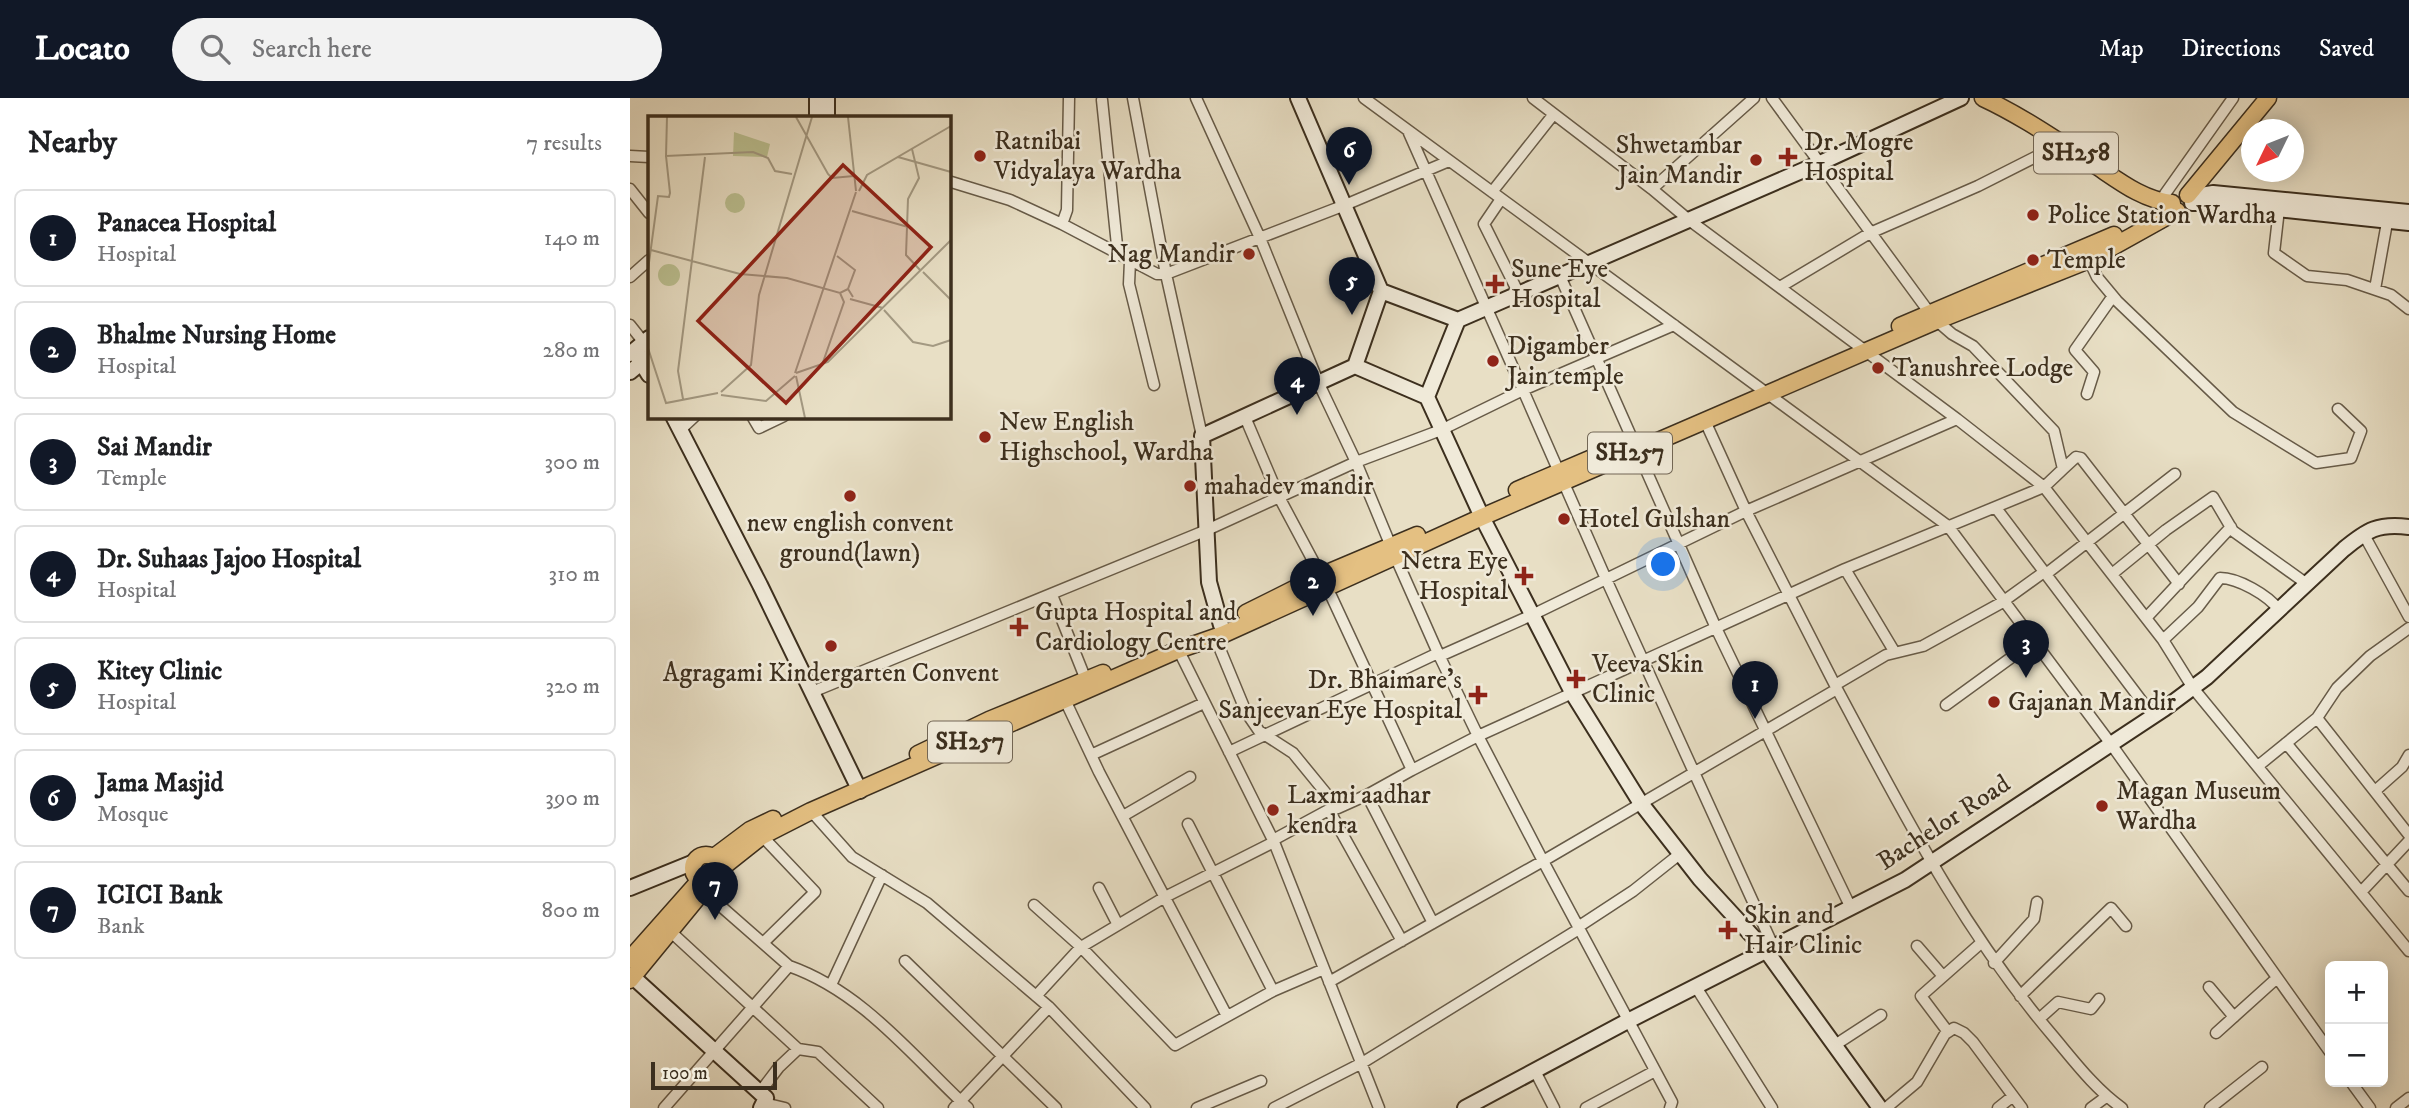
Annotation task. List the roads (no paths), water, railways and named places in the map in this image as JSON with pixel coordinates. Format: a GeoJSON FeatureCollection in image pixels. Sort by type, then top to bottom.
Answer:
{"type":"FeatureCollection","features":[{"type":"Feature","properties":{"kind":"main road","name":"SH258"},"geometry":{"type":"LineString","coordinates":[[1983,98],[2137,192],[2159,202],[2179,201]]}},
{"type":"Feature","properties":{"kind":"main road","name":"SH258"},"geometry":{"type":"LineString","coordinates":[[1998,98],[2122,172],[2179,201]]}},
{"type":"Feature","properties":{"kind":"main road","name":"SH257"},"geometry":{"type":"LineString","coordinates":[[1933,316],[2089,260],[2179,201],[2268,98]]}},
{"type":"Feature","properties":{"kind":"main road","name":"SH257"},"geometry":{"type":"LineString","coordinates":[[631,979],[671,932],[705,878],[762,836],[857,786],[989,720],[1086,680],[1218,631],[1480,512],[1862,349],[2092,246],[2179,201]]}},
{"type":"Feature","properties":{"kind":"main road","name":"SH257"},"geometry":{"type":"LineString","coordinates":[[1637,445],[1705,421],[1764,391]]}},
{"type":"Feature","properties":{"kind":"main road","name":"SH257"},"geometry":{"type":"LineString","coordinates":[[630,959],[705,878],[759,825],[1065,700],[1176,647]]}},
{"type":"Feature","properties":{"kind":"main road"},"geometry":{"type":"LineString","coordinates":[[704,855],[705,878],[690,873],[690,864],[704,855]]}},
{"type":"Feature","properties":{"kind":"street"},"geometry":{"type":"LineString","coordinates":[[817,98],[817,116]]}},
{"type":"Feature","properties":{"kind":"street"},"geometry":{"type":"LineString","coordinates":[[827,98],[827,116]]}},
{"type":"Feature","properties":{"kind":"street"},"geometry":{"type":"LineString","coordinates":[[1062,224],[1067,210],[1069,98]]}},
{"type":"Feature","properties":{"kind":"street"},"geometry":{"type":"LineString","coordinates":[[1133,98],[1166,274],[1202,436],[1209,582],[1218,631],[1246,712],[1259,731],[1293,753],[1332,808],[1402,941]]}},
{"type":"Feature","properties":{"kind":"street"},"geometry":{"type":"LineString","coordinates":[[1196,98],[1260,238],[1319,384],[1356,462],[1439,654],[1543,861],[1672,1102],[1670,1108]]}},
{"type":"Feature","properties":{"kind":"street"},"geometry":{"type":"LineString","coordinates":[[1202,436],[1355,366],[1381,291],[1298,98]]}},
{"type":"Feature","properties":{"kind":"street"},"geometry":{"type":"LineString","coordinates":[[1364,98],[1948,526],[2111,744],[2325,1045]]}},
{"type":"Feature","properties":{"kind":"street"},"geometry":{"type":"LineString","coordinates":[[1533,98],[1652,188],[1689,220],[2044,487],[2163,640],[2193,688],[2409,951]]}},
{"type":"Feature","properties":{"kind":"street"},"geometry":{"type":"LineString","coordinates":[[1652,188],[1754,98]]}},
{"type":"Feature","properties":{"kind":"street"},"geometry":{"type":"LineString","coordinates":[[1772,98],[1933,316],[1952,334],[1973,346],[2054,431],[2063,469]]}},
{"type":"Feature","properties":{"kind":"street"},"geometry":{"type":"LineString","coordinates":[[1381,291],[1458,320],[1820,163],[1961,98]]}},
{"type":"Feature","properties":{"kind":"street"},"geometry":{"type":"LineString","coordinates":[[2179,201],[2233,98]]}},
{"type":"Feature","properties":{"kind":"street"},"geometry":{"type":"LineString","coordinates":[[1102,100],[1118,255]]}},
{"type":"Feature","properties":{"kind":"street"},"geometry":{"type":"LineString","coordinates":[[1519,294],[1484,224],[1497,196],[1553,115]]}},
{"type":"Feature","properties":{"kind":"street"},"geometry":{"type":"LineString","coordinates":[[1408,131],[1560,477],[1694,771],[1771,950],[1880,1108]]}},
{"type":"Feature","properties":{"kind":"street"},"geometry":{"type":"LineString","coordinates":[[1780,287],[1870,233],[1978,186],[2061,144]]}},
{"type":"Feature","properties":{"kind":"street"},"geometry":{"type":"LineString","coordinates":[[630,156],[648,157]]}},
{"type":"Feature","properties":{"kind":"street"},"geometry":{"type":"LineString","coordinates":[[950,182],[1010,200],[1157,274],[1166,274],[1345,205],[1449,161]]}},
{"type":"Feature","properties":{"kind":"street"},"geometry":{"type":"LineString","coordinates":[[630,189],[648,212]]}},
{"type":"Feature","properties":{"kind":"street"},"geometry":{"type":"LineString","coordinates":[[2179,201],[2213,193],[2388,215],[2409,223]]}},
{"type":"Feature","properties":{"kind":"street"},"geometry":{"type":"LineString","coordinates":[[2179,201],[2388,215],[2409,212]]}},
{"type":"Feature","properties":{"kind":"street"},"geometry":{"type":"LineString","coordinates":[[2279,209],[2274,253],[2307,276],[2347,280],[2375,289],[2391,295],[2409,309]]}},
{"type":"Feature","properties":{"kind":"street"},"geometry":{"type":"LineString","coordinates":[[2375,289],[2388,215]]}},
{"type":"Feature","properties":{"kind":"street"},"geometry":{"type":"LineString","coordinates":[[2089,260],[2097,277],[2113,296],[2233,412],[2316,463],[2351,458],[2361,431],[2338,409]]}},
{"type":"Feature","properties":{"kind":"street"},"geometry":{"type":"LineString","coordinates":[[632,271],[648,261]]}},
{"type":"Feature","properties":{"kind":"street"},"geometry":{"type":"LineString","coordinates":[[1130,261],[1129,285],[1154,385]]}},
{"type":"Feature","properties":{"kind":"street"},"geometry":{"type":"LineString","coordinates":[[1560,276],[1716,628],[1851,908]]}},
{"type":"Feature","properties":{"kind":"street"},"geometry":{"type":"LineString","coordinates":[[2087,394],[2094,372],[2075,350],[2113,296]]}},
{"type":"Feature","properties":{"kind":"street"},"geometry":{"type":"LineString","coordinates":[[1427,397],[1458,320]]}},
{"type":"Feature","properties":{"kind":"street"},"geometry":{"type":"LineString","coordinates":[[630,325],[643,353],[630,372]]}},
{"type":"Feature","properties":{"kind":"street"},"geometry":{"type":"LineString","coordinates":[[812,692],[1207,530],[1356,462],[1441,430],[1523,390],[1674,325]]}},
{"type":"Feature","properties":{"kind":"street"},"geometry":{"type":"LineString","coordinates":[[1355,366],[1427,397],[1480,512],[1573,694],[1640,802],[1700,879],[1771,950]]}},
{"type":"Feature","properties":{"kind":"street"},"geometry":{"type":"LineString","coordinates":[[1245,417],[1279,497],[1324,582],[1412,770]]}},
{"type":"Feature","properties":{"kind":"street"},"geometry":{"type":"LineString","coordinates":[[753,418],[759,428],[780,418]]}},
{"type":"Feature","properties":{"kind":"street"},"geometry":{"type":"LineString","coordinates":[[1229,752],[1439,654],[1532,615],[1746,511],[1957,419]]}},
{"type":"Feature","properties":{"kind":"street"},"geometry":{"type":"LineString","coordinates":[[1705,421],[1746,511],[1930,863],[1994,963],[2106,1097],[2122,1108]]}},
{"type":"Feature","properties":{"kind":"street"},"geometry":{"type":"LineString","coordinates":[[676,423],[760,585],[857,786]]}},
{"type":"Feature","properties":{"kind":"street"},"geometry":{"type":"LineString","coordinates":[[1036,996],[1081,947],[1165,897],[1332,808],[1367,795],[1478,736],[1845,569],[2044,487],[2076,457],[2081,458],[2179,584]]}},
{"type":"Feature","properties":{"kind":"street"},"geometry":{"type":"LineString","coordinates":[[1329,982],[1765,731],[1894,651],[1920,647],[2004,602],[2088,543],[2175,474]]}},
{"type":"Feature","properties":{"kind":"street"},"geometry":{"type":"LineString","coordinates":[[2112,574],[2213,497],[2232,531],[2307,584]]}},
{"type":"Feature","properties":{"kind":"street"},"geometry":{"type":"LineString","coordinates":[[1996,508],[2153,716]]}},
{"type":"Feature","properties":{"kind":"street"},"geometry":{"type":"LineString","coordinates":[[2146,618],[2231,527]]}},
{"type":"Feature","properties":{"kind":"street"},"geometry":{"type":"LineString","coordinates":[[2409,527],[2377,527],[2363,533],[2409,617]]}},
{"type":"Feature","properties":{"kind":"street","name":"Bachelor Road"},"geometry":{"type":"LineString","coordinates":[[1465,1108],[1628,1021],[1905,880],[2193,688],[2363,533]]}},
{"type":"Feature","properties":{"kind":"street"},"geometry":{"type":"LineString","coordinates":[[1845,569],[1894,651]]}},
{"type":"Feature","properties":{"kind":"street"},"geometry":{"type":"LineString","coordinates":[[2163,640],[2198,607],[2220,578],[2231,578],[2271,598],[2279,610]]}},
{"type":"Feature","properties":{"kind":"street"},"geometry":{"type":"LineString","coordinates":[[1052,595],[1086,680]]}},
{"type":"Feature","properties":{"kind":"street"},"geometry":{"type":"LineString","coordinates":[[2258,766],[2317,718],[2337,688],[2370,656],[2409,628]]}},
{"type":"Feature","properties":{"kind":"street"},"geometry":{"type":"LineString","coordinates":[[1946,705],[2034,641]]}},
{"type":"Feature","properties":{"kind":"street"},"geometry":{"type":"LineString","coordinates":[[1176,647],[1273,841],[1379,1108]]}},
{"type":"Feature","properties":{"kind":"street"},"geometry":{"type":"LineString","coordinates":[[1065,700],[1227,1016]]}},
{"type":"Feature","properties":{"kind":"street"},"geometry":{"type":"LineString","coordinates":[[1091,755],[1204,703]]}},
{"type":"Feature","properties":{"kind":"street"},"geometry":{"type":"LineString","coordinates":[[2317,718],[2409,835]]}},
{"type":"Feature","properties":{"kind":"street"},"geometry":{"type":"LineString","coordinates":[[2286,743],[2409,891]]}},
{"type":"Feature","properties":{"kind":"street"},"geometry":{"type":"LineString","coordinates":[[2375,791],[2402,767],[2409,755]]}},
{"type":"Feature","properties":{"kind":"street"},"geometry":{"type":"LineString","coordinates":[[1123,816],[1190,777]]}},
{"type":"Feature","properties":{"kind":"street"},"geometry":{"type":"LineString","coordinates":[[1367,795],[1433,923]]}},
{"type":"Feature","properties":{"kind":"street"},"geometry":{"type":"LineString","coordinates":[[811,811],[852,858],[928,903],[1049,1007],[1144,1108]]}},
{"type":"Feature","properties":{"kind":"street"},"geometry":{"type":"LineString","coordinates":[[1188,824],[1273,991]]}},
{"type":"Feature","properties":{"kind":"street"},"geometry":{"type":"LineString","coordinates":[[762,836],[815,892],[763,943]]}},
{"type":"Feature","properties":{"kind":"street"},"geometry":{"type":"LineString","coordinates":[[2362,891],[2409,841]]}},
{"type":"Feature","properties":{"kind":"street"},"geometry":{"type":"LineString","coordinates":[[1274,1108],[1362,1063],[1579,928],[1633,891],[1681,853]]}},
{"type":"Feature","properties":{"kind":"street"},"geometry":{"type":"LineString","coordinates":[[630,888],[690,864]]}},
{"type":"Feature","properties":{"kind":"street"},"geometry":{"type":"LineString","coordinates":[[831,985],[882,875]]}},
{"type":"Feature","properties":{"kind":"street"},"geometry":{"type":"LineString","coordinates":[[705,878],[763,943],[789,966],[812,974],[831,985],[872,1016],[905,1045],[961,1106],[1049,1007]]}},
{"type":"Feature","properties":{"kind":"street"},"geometry":{"type":"LineString","coordinates":[[1099,888],[1118,925]]}},
{"type":"Feature","properties":{"kind":"street"},"geometry":{"type":"LineString","coordinates":[[1994,963],[2034,919],[2037,902]]}},
{"type":"Feature","properties":{"kind":"street"},"geometry":{"type":"LineString","coordinates":[[1034,905],[1081,947],[1175,1045],[1273,991],[1324,969]]}},
{"type":"Feature","properties":{"kind":"street"},"geometry":{"type":"LineString","coordinates":[[2020,996],[2111,908],[2126,926]]}},
{"type":"Feature","properties":{"kind":"street"},"geometry":{"type":"LineString","coordinates":[[2399,937],[2409,930]]}},
{"type":"Feature","properties":{"kind":"street"},"geometry":{"type":"LineString","coordinates":[[671,932],[751,1009],[798,1049],[818,1052],[878,1108]]}},
{"type":"Feature","properties":{"kind":"street"},"geometry":{"type":"LineString","coordinates":[[1948,1032],[1921,996],[1981,943]]}},
{"type":"Feature","properties":{"kind":"street"},"geometry":{"type":"LineString","coordinates":[[1917,946],[1942,975]]}},
{"type":"Feature","properties":{"kind":"street"},"geometry":{"type":"LineString","coordinates":[[905,961],[1056,1108]]}},
{"type":"Feature","properties":{"kind":"street"},"geometry":{"type":"LineString","coordinates":[[670,1106],[789,966]]}},
{"type":"Feature","properties":{"kind":"street"},"geometry":{"type":"LineString","coordinates":[[2216,1033],[2277,978]]}},
{"type":"Feature","properties":{"kind":"street"},"geometry":{"type":"LineString","coordinates":[[631,979],[715,1050],[762,1101],[785,1108]]}},
{"type":"Feature","properties":{"kind":"street"},"geometry":{"type":"LineString","coordinates":[[1696,987],[1772,1108]]}},
{"type":"Feature","properties":{"kind":"street"},"geometry":{"type":"LineString","coordinates":[[2209,987],[2234,1017]]}},
{"type":"Feature","properties":{"kind":"street"},"geometry":{"type":"LineString","coordinates":[[2039,1019],[2058,1002],[2091,1009],[2099,999]]}},
{"type":"Feature","properties":{"kind":"street"},"geometry":{"type":"LineString","coordinates":[[1835,1045],[1881,1015]]}},
{"type":"Feature","properties":{"kind":"street"},"geometry":{"type":"LineString","coordinates":[[1886,1108],[1917,1082],[1930,1056],[1954,1028],[1964,1033],[2022,1108]]}},
{"type":"Feature","properties":{"kind":"street"},"geometry":{"type":"LineString","coordinates":[[762,1101],[779,1067],[798,1049]]}},
{"type":"Feature","properties":{"kind":"street"},"geometry":{"type":"LineString","coordinates":[[2210,1108],[2262,1068]]}},
{"type":"Feature","properties":{"kind":"street"},"geometry":{"type":"LineString","coordinates":[[1586,1108],[1655,1070]]}},
{"type":"Feature","properties":{"kind":"street"},"geometry":{"type":"LineString","coordinates":[[1535,1071],[1554,1108]]}},
{"type":"Feature","properties":{"kind":"street"},"geometry":{"type":"LineString","coordinates":[[1197,1108],[1261,1081]]}},
{"type":"Feature","properties":{"kind":"street"},"geometry":{"type":"LineString","coordinates":[[2355,1087],[2370,1108]]}},
{"type":"Feature","properties":{"kind":"street"},"geometry":{"type":"LineString","coordinates":[[1998,1108],[2013,1096]]}},
{"type":"Feature","properties":{"kind":"street"},"geometry":{"type":"LineString","coordinates":[[2091,1108],[2106,1097]]}},
{"type":"Feature","properties":{"kind":"street"},"geometry":{"type":"LineString","coordinates":[[2396,1108],[2409,1098]]}},
{"type":"Feature","properties":{"kind":"place","name":"Ratnibai Vidyalaya Wardha"},"geometry":{"type":"Point","coordinates":[980,156]}},
{"type":"Feature","properties":{"kind":"place","name":"Dr. Mogre Hospital"},"geometry":{"type":"Point","coordinates":[1788,157]}},
{"type":"Feature","properties":{"kind":"place","name":"Shwetambar Jain Mandir"},"geometry":{"type":"Point","coordinates":[1756,160]}},
{"type":"Feature","properties":{"kind":"place","name":"Jama Masjid"},"geometry":{"type":"Point","coordinates":[1349,185]}},
{"type":"Feature","properties":{"kind":"place","name":"Police Station Wardha"},"geometry":{"type":"Point","coordinates":[2033,215]}},
{"type":"Feature","properties":{"kind":"place","name":"Nag Mandir"},"geometry":{"type":"Point","coordinates":[1249,254]}},
{"type":"Feature","properties":{"kind":"place","name":"Temple"},"geometry":{"type":"Point","coordinates":[2033,260]}},
{"type":"Feature","properties":{"kind":"place","name":"Sune Eye Hospital"},"geometry":{"type":"Point","coordinates":[1495,284]}},
{"type":"Feature","properties":{"kind":"place","name":"Kitey Clinic"},"geometry":{"type":"Point","coordinates":[1352,315]}},
{"type":"Feature","properties":{"kind":"place","name":"Digamber Jain temple"},"geometry":{"type":"Point","coordinates":[1493,361]}},
{"type":"Feature","properties":{"kind":"place","name":"Tanushree Lodge"},"geometry":{"type":"Point","coordinates":[1878,368]}},
{"type":"Feature","properties":{"kind":"place","name":"Dr. Suhaas Jajoo Hospital"},"geometry":{"type":"Point","coordinates":[1297,415]}},
{"type":"Feature","properties":{"kind":"place","name":"New English Highschool, Wardha"},"geometry":{"type":"Point","coordinates":[985,437]}},
{"type":"Feature","properties":{"kind":"place","name":"mahadev mandir"},"geometry":{"type":"Point","coordinates":[1190,486]}},
{"type":"Feature","properties":{"kind":"place","name":"new english convent ground(lawn)"},"geometry":{"type":"Point","coordinates":[850,496]}},
{"type":"Feature","properties":{"kind":"place","name":"Hotel Gulshan"},"geometry":{"type":"Point","coordinates":[1564,519]}},
{"type":"Feature","properties":{"kind":"place","name":"Netra Eye Hospital"},"geometry":{"type":"Point","coordinates":[1524,576]}},
{"type":"Feature","properties":{"kind":"place","name":"Bhalme Nursing Home"},"geometry":{"type":"Point","coordinates":[1313,616]}},
{"type":"Feature","properties":{"kind":"place","name":"Gupta Hospital and Cardiology Centre"},"geometry":{"type":"Point","coordinates":[1019,627]}},
{"type":"Feature","properties":{"kind":"place","name":"Agragami Kindergarten Convent"},"geometry":{"type":"Point","coordinates":[831,646]}},
{"type":"Feature","properties":{"kind":"place","name":"Sai Mandir"},"geometry":{"type":"Point","coordinates":[2026,678]}},
{"type":"Feature","properties":{"kind":"place","name":"Veeva Skin Clinic"},"geometry":{"type":"Point","coordinates":[1576,679]}},
{"type":"Feature","properties":{"kind":"place","name":"Dr. Bhaimare's Sanjeevan Eye Hospital"},"geometry":{"type":"Point","coordinates":[1478,695]}},
{"type":"Feature","properties":{"kind":"place","name":"Gajanan Mandir"},"geometry":{"type":"Point","coordinates":[1994,702]}},
{"type":"Feature","properties":{"kind":"place","name":"Panacea Hospital"},"geometry":{"type":"Point","coordinates":[1755,719]}},
{"type":"Feature","properties":{"kind":"place","name":"Magan Museum Wardha"},"geometry":{"type":"Point","coordinates":[2102,806]}},
{"type":"Feature","properties":{"kind":"place","name":"Laxmi aadhar kendra"},"geometry":{"type":"Point","coordinates":[1273,810]}},
{"type":"Feature","properties":{"kind":"place","name":"ICICI Bank"},"geometry":{"type":"Point","coordinates":[715,920]}},
{"type":"Feature","properties":{"kind":"place","name":"Skin and Hair Clinic"},"geometry":{"type":"Point","coordinates":[1728,930]}}]}
